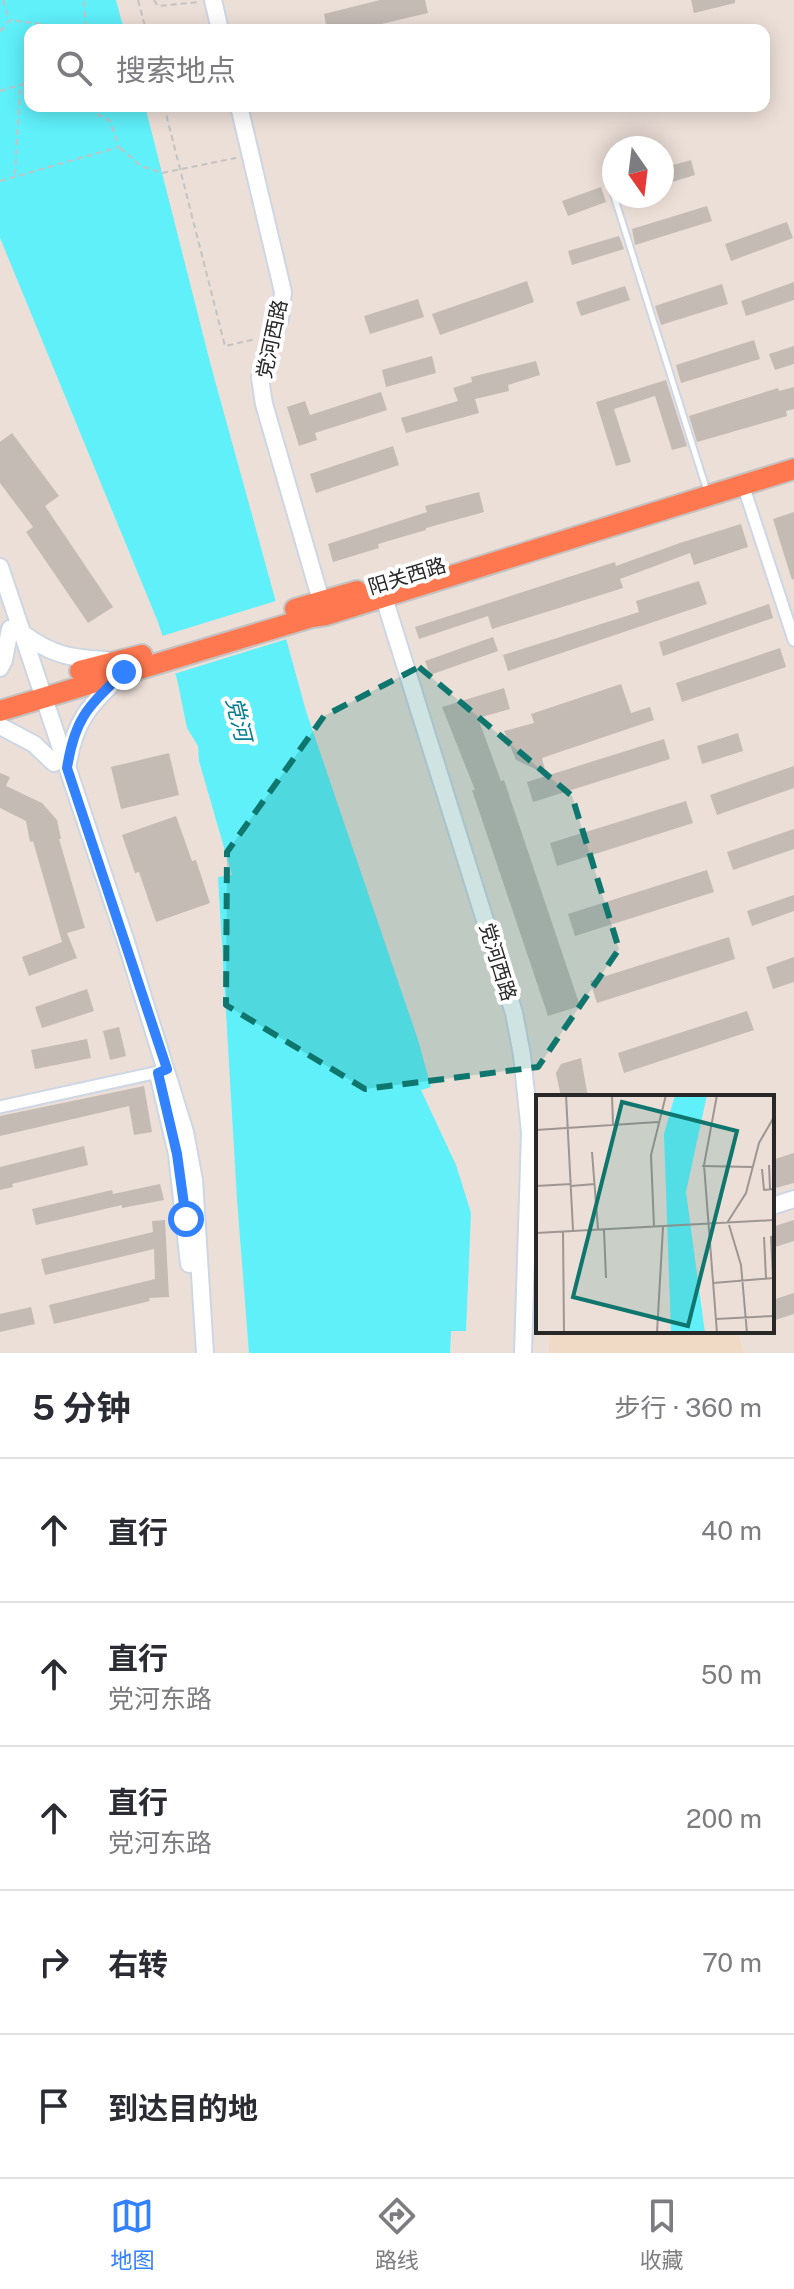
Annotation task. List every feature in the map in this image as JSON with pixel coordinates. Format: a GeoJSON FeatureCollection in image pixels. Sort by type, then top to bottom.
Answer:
{"type":"FeatureCollection","features":[{"type":"Feature","properties":{"kind":"highway","name":"阳关西路"},"geometry":{"type":"LineString","coordinates":[[0,711],[27,694],[382,591],[706,489],[794,455]]}},
{"type":"Feature","properties":{"kind":"highway","name":"阳关西路"},"geometry":{"type":"LineString","coordinates":[[706,489],[743,485],[794,469]]}},
{"type":"Feature","properties":{"kind":"main road"},"geometry":{"type":"LineString","coordinates":[[214,0],[219,24]]}},
{"type":"Feature","properties":{"kind":"main road","name":"党河西路"},"geometry":{"type":"LineString","coordinates":[[240,112],[283,292],[280,319],[260,378],[317,610]]}},
{"type":"Feature","properties":{"kind":"main road"},"geometry":{"type":"LineString","coordinates":[[0,567],[27,694],[61,766],[185,1132],[194,1180],[205,1353]]}},
{"type":"Feature","properties":{"kind":"main road","name":"党河西路"},"geometry":{"type":"LineString","coordinates":[[382,591],[514,1013],[522,1055],[530,1133],[532,1280],[523,1353]]}},
{"type":"Feature","properties":{"kind":"main road"},"geometry":{"type":"LineString","coordinates":[[0,600],[16,631],[55,654],[120,666],[81,719],[61,766]]}},
{"type":"Feature","properties":{"kind":"main road"},"geometry":{"type":"LineString","coordinates":[[0,668],[16,631]]}},
{"type":"Feature","properties":{"kind":"main road"},"geometry":{"type":"LineString","coordinates":[[0,726],[34,744],[61,766]]}},
{"type":"Feature","properties":{"kind":"main road"},"geometry":{"type":"LineString","coordinates":[[163,1071],[186,1219],[195,1353]]}},
{"type":"Feature","properties":{"kind":"main road"},"geometry":{"type":"LineString","coordinates":[[774,1205],[794,1199]]}},
{"type":"Feature","properties":{"kind":"street"},"geometry":{"type":"LineString","coordinates":[[743,485],[794,640]]}},
{"type":"Feature","properties":{"kind":"street"},"geometry":{"type":"LineString","coordinates":[[0,1107],[163,1071]]}},
{"type":"Feature","properties":{"kind":"lane"},"geometry":{"type":"LineString","coordinates":[[618,208],[706,489]]}},
{"type":"Feature","properties":{"kind":"path"},"geometry":{"type":"LineString","coordinates":[[3,0],[10,20]]}},
{"type":"Feature","properties":{"kind":"path"},"geometry":{"type":"LineString","coordinates":[[86,24],[84,1],[89,0]]}},
{"type":"Feature","properties":{"kind":"path"},"geometry":{"type":"LineString","coordinates":[[138,0],[144,24]]}},
{"type":"Feature","properties":{"kind":"path"},"geometry":{"type":"LineString","coordinates":[[154,0],[158,6],[214,0]]}},
{"type":"Feature","properties":{"kind":"path"},"geometry":{"type":"LineString","coordinates":[[10,20],[40,24]]}},
{"type":"Feature","properties":{"kind":"path"},"geometry":{"type":"LineString","coordinates":[[0,31],[10,20]]}},
{"type":"Feature","properties":{"kind":"path"},"geometry":{"type":"LineString","coordinates":[[0,91],[24,85]]}},
{"type":"Feature","properties":{"kind":"path"},"geometry":{"type":"LineString","coordinates":[[15,176],[20,87]]}},
{"type":"Feature","properties":{"kind":"path"},"geometry":{"type":"LineString","coordinates":[[94,112],[110,121],[119,147],[141,166],[162,173],[251,155]]}},
{"type":"Feature","properties":{"kind":"path"},"geometry":{"type":"LineString","coordinates":[[166,112],[225,346],[274,335]]}},
{"type":"Feature","properties":{"kind":"path"},"geometry":{"type":"LineString","coordinates":[[0,181],[119,147]]}},
{"type":"Feature","properties":{"kind":"highlighted area"},"geometry":{"type":"Polygon","coordinates":[[[419,667],[572,796],[619,949],[538,1067],[365,1089],[226,1005],[227,852],[324,716],[419,667]]]}},
{"type":"Feature","properties":{"kind":"shaded area"},"geometry":{"type":"Polygon","coordinates":[[[550,1333],[738,1333],[744,1353],[549,1353],[550,1333]]]}},
{"type":"Feature","properties":{"kind":"water","name":"党河"},"geometry":{"type":"Polygon","coordinates":[[[0,0],[116,0],[122,24],[24,24],[24,112],[147,112],[211,366],[306,711],[418,1040],[431,1087],[421,1090],[456,1165],[471,1213],[466,1331],[451,1331],[450,1353],[249,1353],[218,877],[232,875],[199,761],[198,746],[187,728],[177,679],[158,622],[0,238],[0,0]]]}},
{"type":"Feature","properties":{"kind":"pier"},"geometry":{"type":"Polygon","coordinates":[[[279,600],[290,638],[171,675],[159,637],[279,600]]]}},
{"type":"Feature","properties":{"kind":"building"},"geometry":{"type":"Polygon","coordinates":[[[380,0],[425,0],[428,13],[381,24],[326,24],[324,14],[380,0]]]}},
{"type":"Feature","properties":{"kind":"building"},"geometry":{"type":"Polygon","coordinates":[[[691,0],[735,0],[735,3],[694,13],[691,0]]]}},
{"type":"Feature","properties":{"kind":"building"},"geometry":{"type":"Polygon","coordinates":[[[691,160],[695,175],[674,181],[674,165],[691,160]]]}},
{"type":"Feature","properties":{"kind":"building"},"geometry":{"type":"Polygon","coordinates":[[[601,187],[602,190],[602,203],[568,216],[562,201],[601,187]]]}},
{"type":"Feature","properties":{"kind":"building"},"geometry":{"type":"Polygon","coordinates":[[[707,206],[712,221],[635,245],[632,229],[707,206]]]}},
{"type":"Feature","properties":{"kind":"building"},"geometry":{"type":"Polygon","coordinates":[[[787,222],[793,238],[731,261],[725,244],[787,222]]]}},
{"type":"Feature","properties":{"kind":"building"},"geometry":{"type":"Polygon","coordinates":[[[619,236],[624,249],[572,265],[568,251],[619,236]]]}},
{"type":"Feature","properties":{"kind":"building"},"geometry":{"type":"Polygon","coordinates":[[[527,281],[534,302],[440,335],[432,314],[527,281]]]}},
{"type":"Feature","properties":{"kind":"building"},"geometry":{"type":"Polygon","coordinates":[[[794,282],[794,300],[746,316],[741,301],[794,282]]]}},
{"type":"Feature","properties":{"kind":"building"},"geometry":{"type":"Polygon","coordinates":[[[722,284],[728,304],[661,325],[655,306],[722,284]]]}},
{"type":"Feature","properties":{"kind":"building"},"geometry":{"type":"Polygon","coordinates":[[[625,286],[630,300],[581,316],[576,302],[625,286]]]}},
{"type":"Feature","properties":{"kind":"building"},"geometry":{"type":"Polygon","coordinates":[[[418,299],[424,317],[370,334],[364,316],[418,299]]]}},
{"type":"Feature","properties":{"kind":"building"},"geometry":{"type":"Polygon","coordinates":[[[754,340],[760,359],[681,383],[676,365],[754,340]]]}},
{"type":"Feature","properties":{"kind":"building"},"geometry":{"type":"Polygon","coordinates":[[[794,346],[794,364],[775,370],[769,354],[794,346]]]}},
{"type":"Feature","properties":{"kind":"building"},"geometry":{"type":"Polygon","coordinates":[[[432,356],[436,373],[386,387],[382,370],[432,356]]]}},
{"type":"Feature","properties":{"kind":"building"},"geometry":{"type":"Polygon","coordinates":[[[536,361],[540,375],[508,385],[509,391],[475,399],[479,413],[406,433],[401,418],[458,401],[453,388],[472,382],[471,377],[536,361]]]}},
{"type":"Feature","properties":{"kind":"building"},"geometry":{"type":"Polygon","coordinates":[[[666,380],[687,446],[672,450],[655,396],[614,409],[631,462],[616,466],[596,402],[666,380]]]}},
{"type":"Feature","properties":{"kind":"building"},"geometry":{"type":"Polygon","coordinates":[[[794,387],[794,409],[786,411],[787,416],[697,442],[689,416],[778,388],[779,391],[794,387]]]}},
{"type":"Feature","properties":{"kind":"building"},"geometry":{"type":"Polygon","coordinates":[[[381,392],[387,410],[315,433],[317,440],[299,446],[287,407],[305,401],[310,415],[381,392]]]}},
{"type":"Feature","properties":{"kind":"building"},"geometry":{"type":"Polygon","coordinates":[[[12,433],[59,496],[45,506],[113,607],[88,623],[26,532],[33,527],[0,483],[0,442],[12,433]]]}},
{"type":"Feature","properties":{"kind":"building"},"geometry":{"type":"Polygon","coordinates":[[[393,446],[399,465],[316,493],[310,474],[393,446]]]}},
{"type":"Feature","properties":{"kind":"building"},"geometry":{"type":"Polygon","coordinates":[[[479,492],[484,512],[426,528],[378,544],[379,548],[333,562],[328,544],[427,512],[425,506],[479,492]]]}},
{"type":"Feature","properties":{"kind":"building"},"geometry":{"type":"Polygon","coordinates":[[[794,512],[794,579],[792,580],[773,519],[794,512]]]}},
{"type":"Feature","properties":{"kind":"building"},"geometry":{"type":"Polygon","coordinates":[[[741,524],[748,547],[694,565],[690,553],[620,579],[623,588],[492,629],[488,616],[419,639],[415,627],[741,524]]]}},
{"type":"Feature","properties":{"kind":"building"},"geometry":{"type":"Polygon","coordinates":[[[699,581],[707,604],[508,671],[503,655],[639,612],[636,601],[699,581]]]}},
{"type":"Feature","properties":{"kind":"building"},"geometry":{"type":"Polygon","coordinates":[[[769,604],[773,618],[663,656],[659,642],[769,604]]]}},
{"type":"Feature","properties":{"kind":"building"},"geometry":{"type":"Polygon","coordinates":[[[493,637],[498,651],[430,675],[425,661],[493,637]]]}},
{"type":"Feature","properties":{"kind":"building"},"geometry":{"type":"Polygon","coordinates":[[[780,648],[786,667],[682,702],[676,683],[780,648]]]}},
{"type":"Feature","properties":{"kind":"building"},"geometry":{"type":"Polygon","coordinates":[[[621,684],[631,713],[650,707],[654,720],[542,758],[546,774],[516,760],[504,731],[534,723],[531,714],[621,684]]]}},
{"type":"Feature","properties":{"kind":"building"},"geometry":{"type":"Polygon","coordinates":[[[504,688],[510,709],[478,718],[501,781],[504,780],[580,1006],[548,1016],[472,790],[475,790],[442,707],[504,688]]]}},
{"type":"Feature","properties":{"kind":"building"},"geometry":{"type":"Polygon","coordinates":[[[738,733],[743,751],[702,764],[697,746],[738,733]]]}},
{"type":"Feature","properties":{"kind":"building"},"geometry":{"type":"Polygon","coordinates":[[[664,739],[670,759],[533,802],[527,782],[664,739]]]}},
{"type":"Feature","properties":{"kind":"building"},"geometry":{"type":"Polygon","coordinates":[[[169,753],[179,795],[121,809],[111,767],[169,753]]]}},
{"type":"Feature","properties":{"kind":"building"},"geometry":{"type":"Polygon","coordinates":[[[794,766],[794,788],[717,815],[710,795],[794,766]]]}},
{"type":"Feature","properties":{"kind":"building"},"geometry":{"type":"Polygon","coordinates":[[[0,773],[10,777],[6,786],[42,803],[57,820],[59,839],[85,928],[67,933],[77,958],[29,976],[22,957],[62,942],[26,821],[0,808],[0,773]]]}},
{"type":"Feature","properties":{"kind":"building"},"geometry":{"type":"Polygon","coordinates":[[[686,801],[693,823],[557,866],[550,843],[686,801]]]}},
{"type":"Feature","properties":{"kind":"building"},"geometry":{"type":"Polygon","coordinates":[[[176,816],[192,861],[196,860],[210,903],[156,922],[122,835],[176,816]]]}},
{"type":"Feature","properties":{"kind":"building"},"geometry":{"type":"Polygon","coordinates":[[[794,829],[794,849],[733,870],[727,852],[794,829]]]}},
{"type":"Feature","properties":{"kind":"building"},"geometry":{"type":"Polygon","coordinates":[[[707,870],[714,892],[575,936],[568,914],[707,870]]]}},
{"type":"Feature","properties":{"kind":"building"},"geometry":{"type":"Polygon","coordinates":[[[794,895],[794,911],[752,926],[747,911],[794,895]]]}},
{"type":"Feature","properties":{"kind":"building"},"geometry":{"type":"Polygon","coordinates":[[[729,937],[735,959],[597,1003],[590,981],[729,937]]]}},
{"type":"Feature","properties":{"kind":"building"},"geometry":{"type":"Polygon","coordinates":[[[794,957],[794,982],[773,989],[766,967],[794,957]]]}},
{"type":"Feature","properties":{"kind":"building"},"geometry":{"type":"Polygon","coordinates":[[[87,989],[94,1011],[42,1028],[35,1007],[87,989]]]}},
{"type":"Feature","properties":{"kind":"building"},"geometry":{"type":"Polygon","coordinates":[[[747,1011],[754,1030],[624,1073],[618,1053],[747,1011]]]}},
{"type":"Feature","properties":{"kind":"building"},"geometry":{"type":"Polygon","coordinates":[[[119,1027],[126,1056],[110,1060],[103,1031],[119,1027]]]}},
{"type":"Feature","properties":{"kind":"building"},"geometry":{"type":"Polygon","coordinates":[[[87,1039],[91,1058],[35,1069],[31,1050],[87,1039]]]}},
{"type":"Feature","properties":{"kind":"building"},"geometry":{"type":"Polygon","coordinates":[[[581,1058],[588,1095],[561,1095],[556,1073],[561,1064],[581,1058]]]}},
{"type":"Feature","properties":{"kind":"building"},"geometry":{"type":"Polygon","coordinates":[[[144,1086],[152,1132],[134,1135],[129,1106],[0,1136],[0,1116],[144,1086]]]}},
{"type":"Feature","properties":{"kind":"building"},"geometry":{"type":"Polygon","coordinates":[[[84,1146],[88,1165],[12,1184],[13,1187],[0,1190],[0,1167],[84,1146]]]}},
{"type":"Feature","properties":{"kind":"building"},"geometry":{"type":"Polygon","coordinates":[[[794,1153],[794,1183],[774,1188],[774,1159],[794,1153]]]}},
{"type":"Feature","properties":{"kind":"building"},"geometry":{"type":"Polygon","coordinates":[[[160,1184],[164,1200],[122,1208],[122,1205],[36,1225],[32,1209],[112,1190],[113,1194],[160,1184]]]}},
{"type":"Feature","properties":{"kind":"building"},"geometry":{"type":"Polygon","coordinates":[[[165,1220],[169,1297],[149,1298],[150,1301],[54,1324],[49,1305],[155,1279],[154,1249],[45,1275],[41,1259],[153,1232],[152,1221],[165,1220]]]}},
{"type":"Feature","properties":{"kind":"building"},"geometry":{"type":"Polygon","coordinates":[[[794,1220],[794,1241],[774,1247],[774,1226],[794,1220]]]}},
{"type":"Feature","properties":{"kind":"building"},"geometry":{"type":"Polygon","coordinates":[[[794,1293],[794,1314],[774,1320],[774,1299],[794,1293]]]}},
{"type":"Feature","properties":{"kind":"building"},"geometry":{"type":"Polygon","coordinates":[[[31,1307],[35,1324],[0,1332],[0,1314],[31,1307]]]}},
{"type":"Feature","properties":{"kind":"route"},"geometry":{"type":"LineString","coordinates":[[124,672],[91,704],[81,719],[72,740],[67,768],[167,1069],[158,1073],[177,1154],[186,1219]]}}]}
